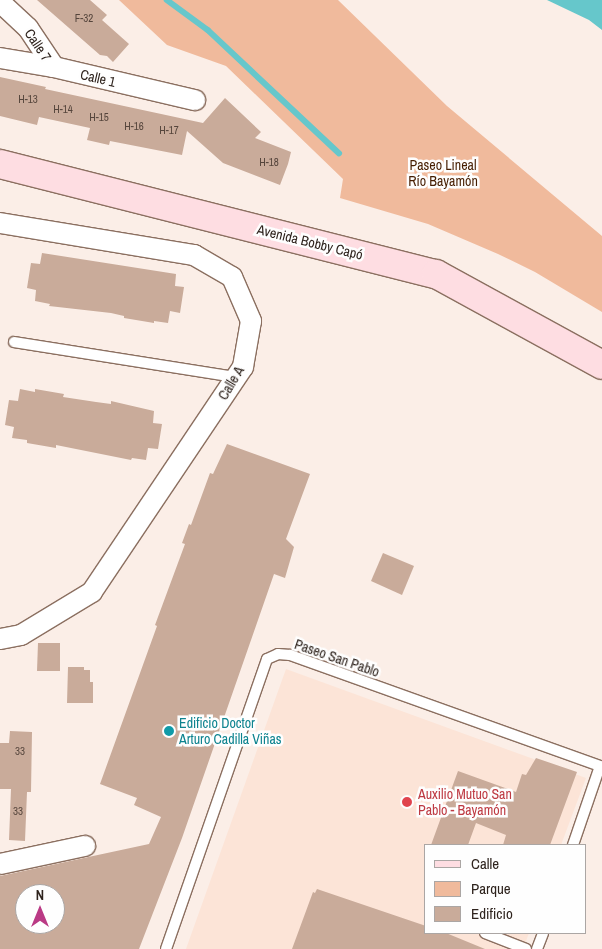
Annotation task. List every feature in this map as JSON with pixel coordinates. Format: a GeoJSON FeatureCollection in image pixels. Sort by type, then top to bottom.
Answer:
{"type":"FeatureCollection","features":[{"type":"Feature","properties":{"kind":"street","name":"Calle 7"},"geometry":{"type":"LineString","coordinates":[[0,2],[28,28],[54,68]]}},
{"type":"Feature","properties":{"kind":"street","name":"Calle 1"},"geometry":{"type":"LineString","coordinates":[[0,58],[54,68],[195,100]]}},
{"type":"Feature","properties":{"kind":"street","name":"Avenida Bobby Capó"},"geometry":{"type":"LineString","coordinates":[[0,164],[436,274],[602,365]]}},
{"type":"Feature","properties":{"kind":"street","name":"Calle A"},"geometry":{"type":"LineString","coordinates":[[0,223],[194,254],[232,277],[251,320],[243,367],[92,592],[20,635],[0,639]]}},
{"type":"Feature","properties":{"kind":"street"},"geometry":{"type":"LineString","coordinates":[[0,864],[85,846]]}},
{"type":"Feature","properties":{"kind":"lane"},"geometry":{"type":"LineString","coordinates":[[14,342],[236,378]]}},
{"type":"Feature","properties":{"kind":"lane","name":"Paseo San Pablo"},"geometry":{"type":"LineString","coordinates":[[166,949],[267,659],[278,654],[290,655],[601,766]]}},
{"type":"Feature","properties":{"kind":"lane"},"geometry":{"type":"LineString","coordinates":[[573,844],[601,766]]}},
{"type":"Feature","properties":{"kind":"lane"},"geometry":{"type":"LineString","coordinates":[[488,934],[526,949]]}},
{"type":"Feature","properties":{"kind":"lane"},"geometry":{"type":"LineString","coordinates":[[537,949],[543,934]]}},
{"type":"Feature","properties":{"kind":"shaded area","name":"Auxilio Mutuo San Pablo - Bayamón"},"geometry":{"type":"Polygon","coordinates":[[[286,669],[586,778],[561,844],[424,844],[424,934],[529,934],[523,949],[186,949],[286,669]]]}},
{"type":"Feature","properties":{"kind":"green space","name":"Paseo Lineal Río Bayamón"},"geometry":{"type":"Polygon","coordinates":[[[119,0],[338,0],[447,106],[602,236],[602,312],[535,272],[498,254],[428,224],[340,198],[343,179],[226,66],[167,45],[119,0]]]}},
{"type":"Feature","properties":{"kind":"water"},"geometry":{"type":"Polygon","coordinates":[[[547,0],[602,0],[602,30],[589,20],[547,0]]]}},
{"type":"Feature","properties":{"kind":"building"},"geometry":{"type":"Polygon","coordinates":[[[37,0],[90,0],[107,15],[102,20],[129,44],[113,62],[107,56],[100,55],[37,0]]]}},
{"type":"Feature","properties":{"kind":"building"},"geometry":{"type":"Polygon","coordinates":[[[0,77],[46,87],[45,89],[203,123],[225,98],[261,132],[255,138],[291,152],[288,164],[280,185],[223,163],[187,131],[182,155],[110,141],[109,145],[87,140],[90,128],[39,117],[37,125],[0,116],[0,77]]]}},
{"type":"Feature","properties":{"kind":"building"},"geometry":{"type":"Polygon","coordinates":[[[42,253],[176,274],[175,286],[184,287],[180,313],[170,311],[168,323],[154,321],[154,323],[124,318],[124,316],[111,313],[49,306],[50,304],[35,301],[36,290],[27,288],[31,263],[40,264],[42,253]]]}},
{"type":"Feature","properties":{"kind":"building"},"geometry":{"type":"Polygon","coordinates":[[[20,389],[35,392],[35,389],[64,394],[63,397],[111,404],[111,401],[154,411],[153,423],[162,424],[158,449],[148,448],[146,460],[132,458],[131,460],[56,445],[56,448],[27,443],[27,440],[12,438],[14,427],[5,425],[9,400],[18,401],[20,389]]]}},
{"type":"Feature","properties":{"kind":"building"},"geometry":{"type":"Polygon","coordinates":[[[227,444],[310,474],[286,539],[294,547],[285,578],[274,574],[182,838],[139,949],[0,949],[0,876],[149,844],[161,817],[134,805],[137,798],[100,784],[185,544],[182,543],[189,524],[191,525],[210,473],[213,474],[227,444]]]}},
{"type":"Feature","properties":{"kind":"building"},"geometry":{"type":"Polygon","coordinates":[[[383,553],[414,566],[402,595],[371,581],[383,553]]]}},
{"type":"Feature","properties":{"kind":"building"},"geometry":{"type":"Polygon","coordinates":[[[38,643],[60,643],[60,671],[37,671],[38,643]]]}},
{"type":"Feature","properties":{"kind":"building"},"geometry":{"type":"Polygon","coordinates":[[[68,667],[84,667],[84,670],[90,670],[90,682],[93,682],[93,703],[67,703],[68,667]]]}},
{"type":"Feature","properties":{"kind":"building"},"geometry":{"type":"Polygon","coordinates":[[[10,731],[32,732],[31,792],[27,792],[25,841],[9,840],[11,789],[0,789],[0,743],[9,743],[10,731]]]}},
{"type":"Feature","properties":{"kind":"building"},"geometry":{"type":"Polygon","coordinates":[[[536,758],[577,772],[550,844],[503,844],[506,835],[476,823],[468,844],[431,844],[458,771],[516,792],[522,774],[526,775],[536,758]]]}},
{"type":"Feature","properties":{"kind":"building"},"geometry":{"type":"Polygon","coordinates":[[[317,889],[424,925],[424,934],[448,934],[485,949],[292,949],[313,892],[315,893],[317,889]]]}},
{"type":"Feature","properties":{"kind":"waterway"},"geometry":{"type":"LineString","coordinates":[[167,0],[208,30],[339,153]]}},
{"type":"Feature","properties":{"kind":"place","name":"Edificio Doctor Arturo Cadilla Viñas"},"geometry":{"type":"Point","coordinates":[169,731]}},
{"type":"Feature","properties":{"kind":"place","name":"Auxilio Mutuo San Pablo - Bayamón"},"geometry":{"type":"Point","coordinates":[407,802]}}]}
